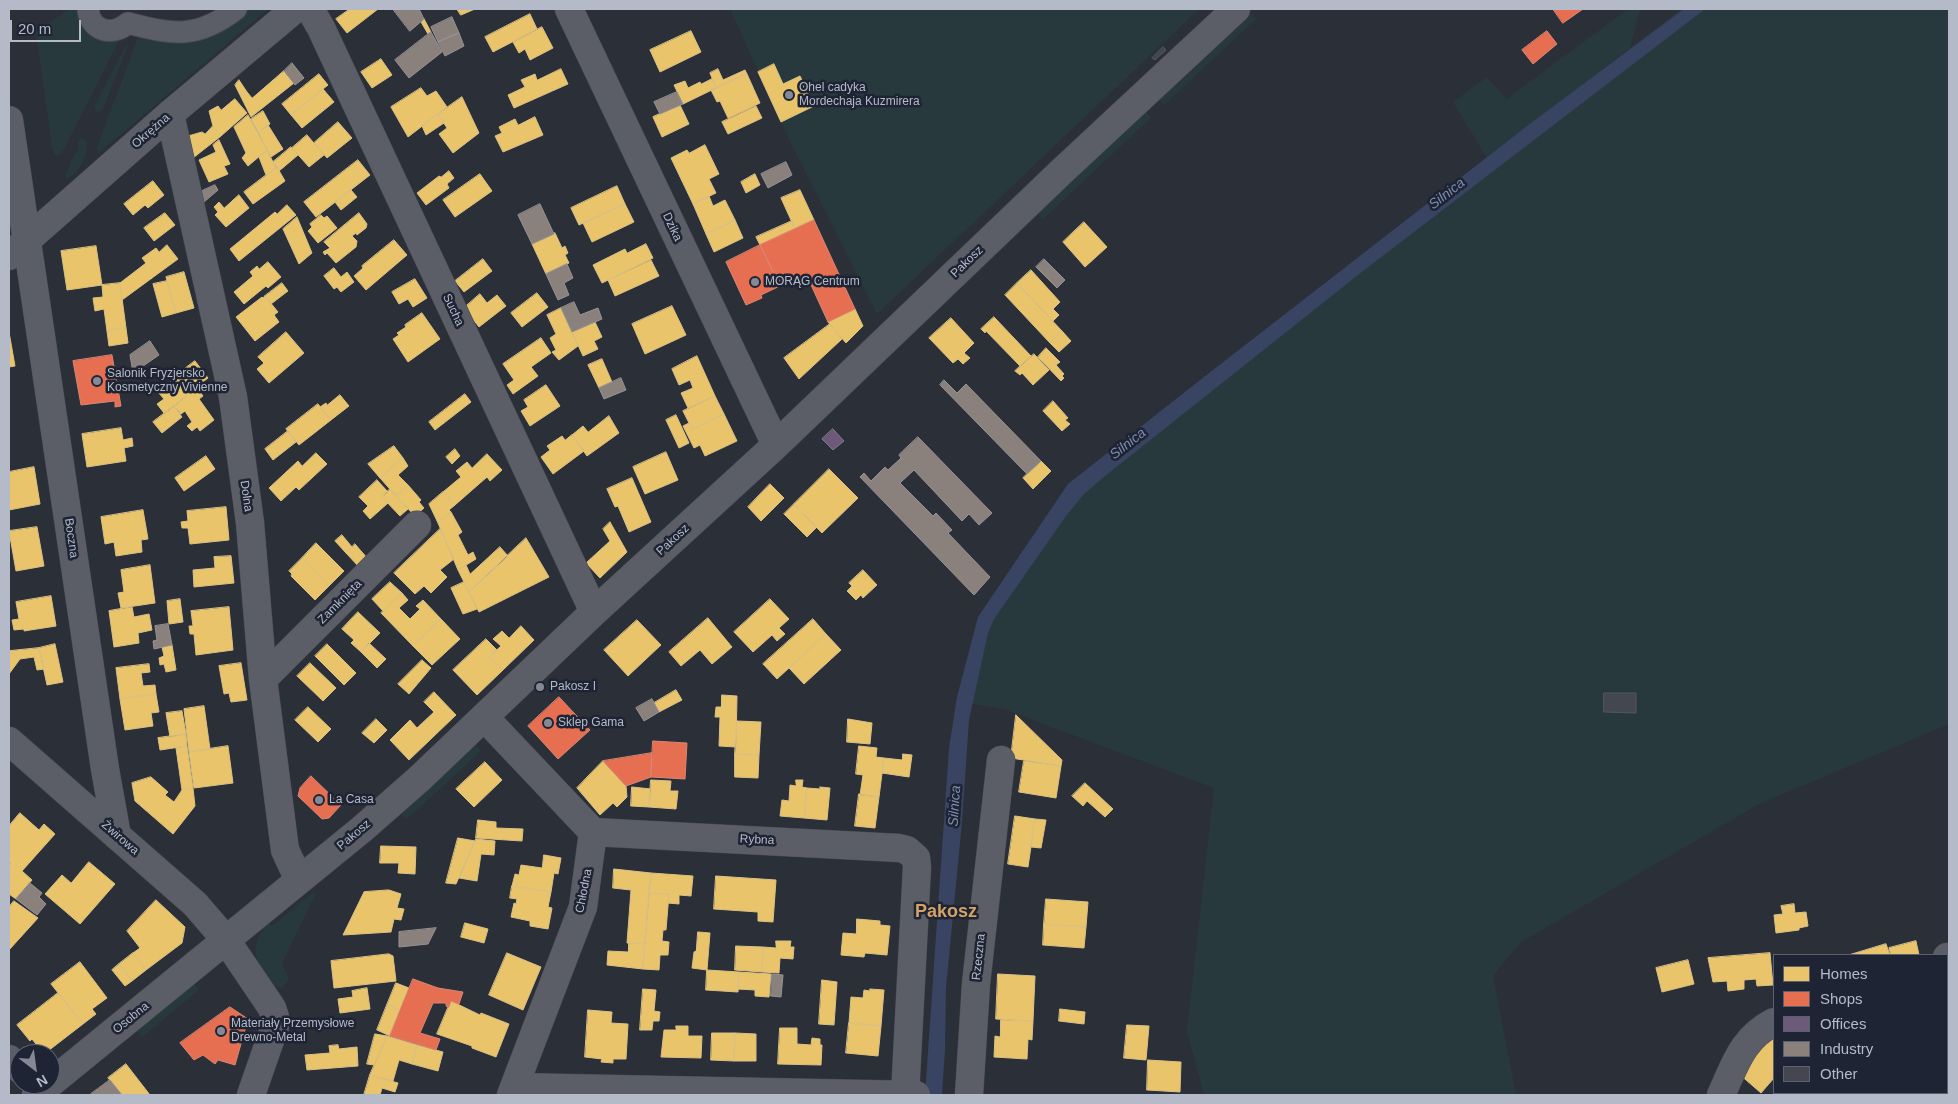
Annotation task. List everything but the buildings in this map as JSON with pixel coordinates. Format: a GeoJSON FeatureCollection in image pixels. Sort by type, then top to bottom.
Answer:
{"type":"FeatureCollection","features":[{"type":"Feature","properties":{"kind":"street"},"geometry":{"type":"LineString","coordinates":[[88,9],[92,22],[104,30],[116,30],[128,23],[173,33],[204,28],[236,9]]}},
{"type":"Feature","properties":{"kind":"street","name":"Okrężna"},"geometry":{"type":"LineString","coordinates":[[18,248],[170,114],[296,9]]}},
{"type":"Feature","properties":{"kind":"street","name":"Sucha"},"geometry":{"type":"LineString","coordinates":[[310,9],[594,612]]}},
{"type":"Feature","properties":{"kind":"street","name":"Dzika"},"geometry":{"type":"LineString","coordinates":[[569,9],[776,445]]}},
{"type":"Feature","properties":{"kind":"street","name":"Pakosz"},"geometry":{"type":"LineString","coordinates":[[226,940],[398,798],[594,612],[776,445],[1061,172],[1236,9]]}},
{"type":"Feature","properties":{"kind":"street","name":"Dolna"},"geometry":{"type":"LineString","coordinates":[[170,114],[233,397],[250,523],[263,679],[285,850],[299,880]]}},
{"type":"Feature","properties":{"kind":"street","name":"Boczna"},"geometry":{"type":"LineString","coordinates":[[9,120],[18,248],[117,836]]}},
{"type":"Feature","properties":{"kind":"street","name":"Zamknięta"},"geometry":{"type":"LineString","coordinates":[[263,679],[417,526]]}},
{"type":"Feature","properties":{"kind":"street"},"geometry":{"type":"LineString","coordinates":[[484,718],[593,832]]}},
{"type":"Feature","properties":{"kind":"street","name":"Żwirowa"},"geometry":{"type":"LineString","coordinates":[[9,741],[195,904],[226,940]]}},
{"type":"Feature","properties":{"kind":"street","name":"Rzeczna"},"geometry":{"type":"LineString","coordinates":[[969,1095],[976,984],[1001,760]]}},
{"type":"Feature","properties":{"kind":"street","name":"Rybna"},"geometry":{"type":"LineString","coordinates":[[593,832],[899,848],[907,850],[916,858],[918,867],[905,1095]]}},
{"type":"Feature","properties":{"kind":"street","name":"Chłodna"},"geometry":{"type":"LineString","coordinates":[[512,1091],[583,907],[593,832]]}},
{"type":"Feature","properties":{"kind":"street"},"geometry":{"type":"LineString","coordinates":[[226,940],[272,1008],[275,1017],[275,1026],[251,1095]]}},
{"type":"Feature","properties":{"kind":"street","name":"Osobna"},"geometry":{"type":"LineString","coordinates":[[60,1073],[226,940]]}},
{"type":"Feature","properties":{"kind":"street"},"geometry":{"type":"LineString","coordinates":[[1721,1095],[1735,1062],[1748,1040],[1773,1023]]}},
{"type":"Feature","properties":{"kind":"street"},"geometry":{"type":"LineString","coordinates":[[512,1091],[916,1095]]}},
{"type":"Feature","properties":{"kind":"shaded area"},"geometry":{"type":"Polygon","coordinates":[[[69,9],[88,9],[92,22],[128,23],[64,149],[57,156],[52,146],[36,32],[69,9]]]}},
{"type":"Feature","properties":{"kind":"shaded area"},"geometry":{"type":"Polygon","coordinates":[[[236,9],[268,9],[101,151],[97,151],[142,27],[159,31],[236,9]]]}},
{"type":"Feature","properties":{"kind":"shaded area"},"geometry":{"type":"Polygon","coordinates":[[[730,9],[1199,9],[877,314],[791,143],[730,9]]]}},
{"type":"Feature","properties":{"kind":"shaded area"},"geometry":{"type":"Polygon","coordinates":[[[1628,9],[1640,9],[1630,48],[1487,158],[1453,102],[1487,77],[1507,99],[1628,9]]]}},
{"type":"Feature","properties":{"kind":"shaded area"},"geometry":{"type":"Polygon","coordinates":[[[1681,9],[1949,9],[1949,724],[1759,804],[1521,942],[1493,976],[1516,1095],[1204,1095],[1187,1030],[1214,788],[1004,709],[957,701],[978,617],[1068,484],[1681,9]]]}},
{"type":"Feature","properties":{"kind":"shaded area"},"geometry":{"type":"Polygon","coordinates":[[[1250,13],[1256,19],[1165,104],[1157,100],[1250,13]]]}},
{"type":"Feature","properties":{"kind":"shaded area"},"geometry":{"type":"Polygon","coordinates":[[[126,45],[128,45],[103,109],[97,112],[94,107],[126,45]]]}},
{"type":"Feature","properties":{"kind":"shaded area"},"geometry":{"type":"Polygon","coordinates":[[[1146,111],[1151,118],[1043,219],[1036,213],[1146,111]]]}},
{"type":"Feature","properties":{"kind":"shaded area"},"geometry":{"type":"Polygon","coordinates":[[[81,139],[87,143],[84,159],[74,174],[66,178],[65,175],[71,159],[79,150],[77,143],[81,139]]]}},
{"type":"Feature","properties":{"kind":"shaded area"},"geometry":{"type":"Polygon","coordinates":[[[476,744],[481,751],[407,819],[399,812],[476,744]]]}},
{"type":"Feature","properties":{"kind":"shaded area"},"geometry":{"type":"Polygon","coordinates":[[[312,893],[316,893],[282,964],[289,979],[282,988],[273,986],[258,962],[256,955],[257,940],[267,922],[272,926],[312,893]]]}},
{"type":"Feature","properties":{"kind":"shaded area"},"geometry":{"type":"Polygon","coordinates":[[[193,983],[199,990],[142,1037],[136,1030],[193,983]]]}},
{"type":"Feature","properties":{"kind":"water","name":"Silnica"},"geometry":{"type":"Polygon","coordinates":[[[1684,9],[1705,9],[1363,271],[1084,494],[1066,516],[994,619],[988,633],[969,720],[962,822],[946,988],[942,1095],[925,1095],[949,748],[957,697],[978,617],[1068,484],[1531,123],[1684,9]]]}},
{"type":"Feature","properties":{"kind":"place","name":"Ohel cadyka Mordechaja Kuzmirera"},"geometry":{"type":"Point","coordinates":[789,95]}},
{"type":"Feature","properties":{"kind":"place","name":"MORĄG Centrum"},"geometry":{"type":"Point","coordinates":[755,282]}},
{"type":"Feature","properties":{"kind":"place","name":"Salonik Fryzjersko Kosmetyczny Vivienne"},"geometry":{"type":"Point","coordinates":[97,381]}},
{"type":"Feature","properties":{"kind":"place","name":"Pakosz I"},"geometry":{"type":"Point","coordinates":[540,687]}},
{"type":"Feature","properties":{"kind":"place","name":"Sklep Gama"},"geometry":{"type":"Point","coordinates":[548,723]}},
{"type":"Feature","properties":{"kind":"place","name":"La Casa"},"geometry":{"type":"Point","coordinates":[319,800]}},
{"type":"Feature","properties":{"kind":"place","name":"Materiały Przemysłowe Drewno-Metal"},"geometry":{"type":"Point","coordinates":[221,1031]}},
{"type":"Feature","properties":{"kind":"district","name":"Pakosz"},"geometry":{"type":"Point","coordinates":[946,912]}}]}
